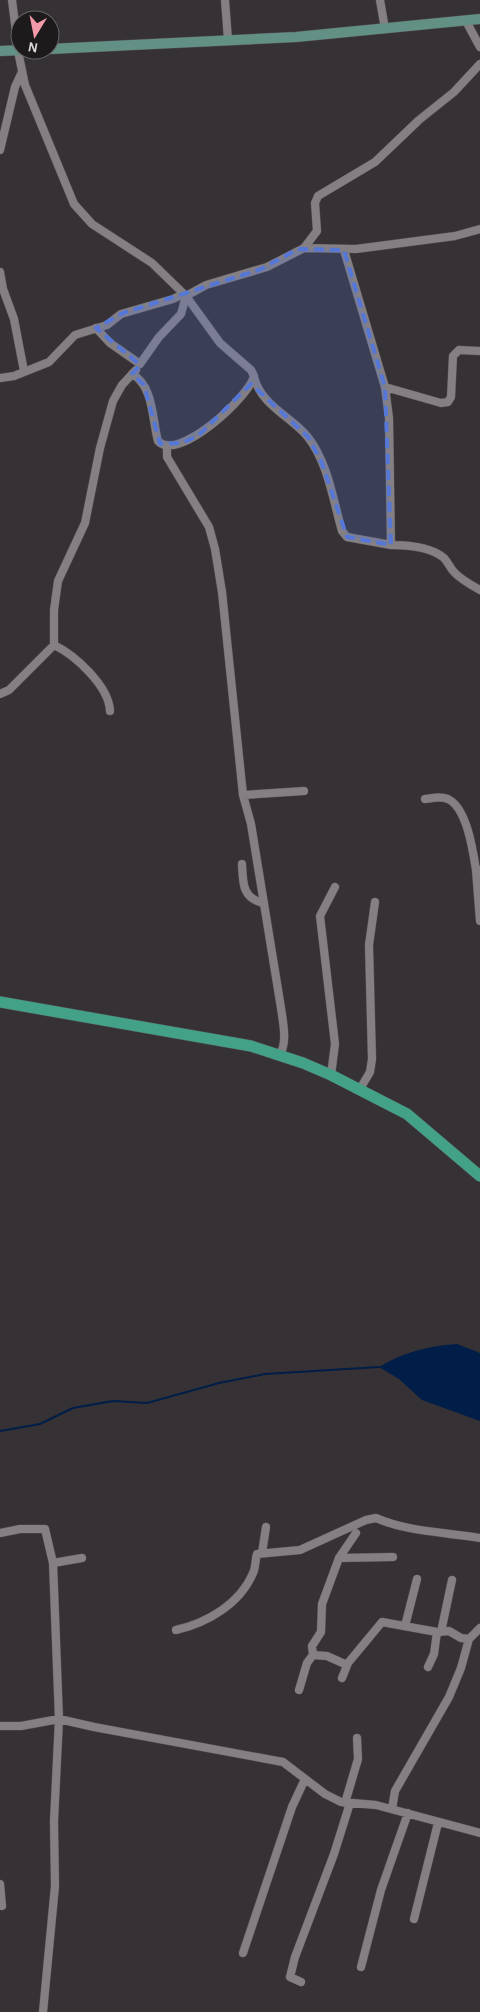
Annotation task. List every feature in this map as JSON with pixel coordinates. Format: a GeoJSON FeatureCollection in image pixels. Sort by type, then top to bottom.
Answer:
{"type":"FeatureCollection","features":[{"type":"Feature","properties":{"kind":"main road"},"geometry":{"type":"LineString","coordinates":[[0,1002],[251,1046],[279,1056],[331,1075],[407,1114],[480,1176]]}},
{"type":"Feature","properties":{"kind":"street"},"geometry":{"type":"LineString","coordinates":[[225,0],[228,40]]}},
{"type":"Feature","properties":{"kind":"street"},"geometry":{"type":"LineString","coordinates":[[380,0],[385,29]]}},
{"type":"Feature","properties":{"kind":"street"},"geometry":{"type":"LineString","coordinates":[[60,48],[228,40],[385,29],[480,19]]}},
{"type":"Feature","properties":{"kind":"street"},"geometry":{"type":"LineString","coordinates":[[466,21],[480,47]]}},
{"type":"Feature","properties":{"kind":"street"},"geometry":{"type":"LineString","coordinates":[[21,60],[22,72],[32,104],[57,159],[67,190],[78,210],[99,229],[146,258],[185,295],[220,344],[250,370],[254,376],[257,390],[308,437],[321,461],[342,531],[347,537],[391,545],[424,548],[437,553],[446,559],[453,571],[461,578],[480,590]]}},
{"type":"Feature","properties":{"kind":"street"},"geometry":{"type":"LineString","coordinates":[[0,378],[24,372],[48,362],[75,335],[110,324],[123,313],[173,300],[206,285],[267,267],[304,248],[318,228],[315,203],[318,196],[375,162],[419,120],[454,92],[480,64]]}},
{"type":"Feature","properties":{"kind":"street"},"geometry":{"type":"LineString","coordinates":[[0,150],[15,87],[22,72]]}},
{"type":"Feature","properties":{"kind":"street"},"geometry":{"type":"LineString","coordinates":[[304,248],[344,250],[455,236],[480,229]]}},
{"type":"Feature","properties":{"kind":"street"},"geometry":{"type":"LineString","coordinates":[[344,250],[384,387],[389,429],[391,545]]}},
{"type":"Feature","properties":{"kind":"street"},"geometry":{"type":"LineString","coordinates":[[0,272],[4,294],[14,319],[24,372]]}},
{"type":"Feature","properties":{"kind":"street"},"geometry":{"type":"LineString","coordinates":[[0,694],[9,690],[54,645],[54,610],[58,581],[85,523],[101,443],[113,401],[122,385],[159,337],[181,314],[185,295]]}},
{"type":"Feature","properties":{"kind":"street"},"geometry":{"type":"LineString","coordinates":[[96,328],[110,343],[140,364]]}},
{"type":"Feature","properties":{"kind":"street"},"geometry":{"type":"LineString","coordinates":[[384,387],[441,403],[448,402],[451,397],[453,356],[459,350],[480,351]]}},
{"type":"Feature","properties":{"kind":"street"},"geometry":{"type":"LineString","coordinates":[[132,374],[144,386],[154,417],[158,442],[167,445],[186,442],[204,432],[247,388],[254,376]]}},
{"type":"Feature","properties":{"kind":"street"},"geometry":{"type":"LineString","coordinates":[[167,445],[167,457],[209,528],[215,549],[222,592],[243,795],[251,824],[284,1029],[283,1045],[279,1056]]}},
{"type":"Feature","properties":{"kind":"street"},"geometry":{"type":"LineString","coordinates":[[54,645],[69,652],[85,668],[104,692],[110,711]]}},
{"type":"Feature","properties":{"kind":"street"},"geometry":{"type":"LineString","coordinates":[[243,795],[304,791]]}},
{"type":"Feature","properties":{"kind":"street"},"geometry":{"type":"LineString","coordinates":[[425,799],[439,797],[449,800],[462,812],[478,870],[480,921]]}},
{"type":"Feature","properties":{"kind":"street"},"geometry":{"type":"LineString","coordinates":[[242,864],[245,892],[248,897],[263,903]]}},
{"type":"Feature","properties":{"kind":"street"},"geometry":{"type":"LineString","coordinates":[[331,1075],[335,1044],[320,916],[335,888]]}},
{"type":"Feature","properties":{"kind":"street"},"geometry":{"type":"LineString","coordinates":[[360,1089],[370,1072],[372,1059],[369,945],[375,902]]}},
{"type":"Feature","properties":{"kind":"street"},"geometry":{"type":"LineString","coordinates":[[176,1630],[206,1620],[227,1606],[249,1581],[254,1571],[257,1554],[300,1550],[376,1518],[384,1523],[419,1530],[452,1532],[480,1538]]}},
{"type":"Feature","properties":{"kind":"street"},"geometry":{"type":"LineString","coordinates":[[262,1553],[266,1527]]}},
{"type":"Feature","properties":{"kind":"street"},"geometry":{"type":"LineString","coordinates":[[0,1534],[20,1529],[45,1528],[53,1563],[59,1719],[54,1830],[55,1886],[43,2012]]}},
{"type":"Feature","properties":{"kind":"street"},"geometry":{"type":"LineString","coordinates":[[299,1690],[307,1663],[313,1655],[312,1646],[321,1632],[322,1604],[339,1558],[356,1533]]}},
{"type":"Feature","properties":{"kind":"street"},"geometry":{"type":"LineString","coordinates":[[339,1558],[393,1557]]}},
{"type":"Feature","properties":{"kind":"street"},"geometry":{"type":"LineString","coordinates":[[53,1563],[82,1558]]}},
{"type":"Feature","properties":{"kind":"street"},"geometry":{"type":"LineString","coordinates":[[405,1626],[417,1580]]}},
{"type":"Feature","properties":{"kind":"street"},"geometry":{"type":"LineString","coordinates":[[428,1667],[434,1654],[452,1580]]}},
{"type":"Feature","properties":{"kind":"street"},"geometry":{"type":"LineString","coordinates":[[342,1678],[347,1664],[382,1622],[449,1632],[461,1638],[470,1639]]}},
{"type":"Feature","properties":{"kind":"street"},"geometry":{"type":"LineString","coordinates":[[392,1809],[395,1791],[449,1696],[470,1639],[480,1628]]}},
{"type":"Feature","properties":{"kind":"street"},"geometry":{"type":"LineString","coordinates":[[313,1655],[327,1656],[347,1664]]}},
{"type":"Feature","properties":{"kind":"street"},"geometry":{"type":"LineString","coordinates":[[0,1726],[21,1726],[59,1719],[283,1762],[325,1794],[347,1803],[376,1805],[480,1833]]}},
{"type":"Feature","properties":{"kind":"street"},"geometry":{"type":"LineString","coordinates":[[301,1982],[290,1977],[295,1957],[328,1871],[358,1759],[357,1738]]}},
{"type":"Feature","properties":{"kind":"street"},"geometry":{"type":"LineString","coordinates":[[243,1953],[292,1807],[305,1779]]}},
{"type":"Feature","properties":{"kind":"street"},"geometry":{"type":"LineString","coordinates":[[361,1967],[381,1890],[408,1813]]}},
{"type":"Feature","properties":{"kind":"street"},"geometry":{"type":"LineString","coordinates":[[414,1919],[438,1823]]}},
{"type":"Feature","properties":{"kind":"street"},"geometry":{"type":"LineString","coordinates":[[0,1884],[2,1906]]}},
{"type":"Feature","properties":{"kind":"highlighted area"},"geometry":{"type":"Polygon","coordinates":[[[298,249],[344,250],[385,387],[391,545],[347,537],[321,461],[308,437],[251,384],[198,436],[182,443],[160,444],[144,385],[132,374],[140,365],[96,328],[123,313],[261,269],[298,249]]]}},
{"type":"Feature","properties":{"kind":"water"},"geometry":{"type":"Polygon","coordinates":[[[457,1344],[480,1353],[480,1421],[422,1400],[399,1379],[379,1367],[398,1357],[416,1351],[436,1346],[457,1344]]]}},
{"type":"Feature","properties":{"kind":"waterway"},"geometry":{"type":"LineString","coordinates":[[0,1431],[40,1424],[73,1408],[113,1401],[147,1403],[219,1383],[265,1374],[379,1367]]}}]}
